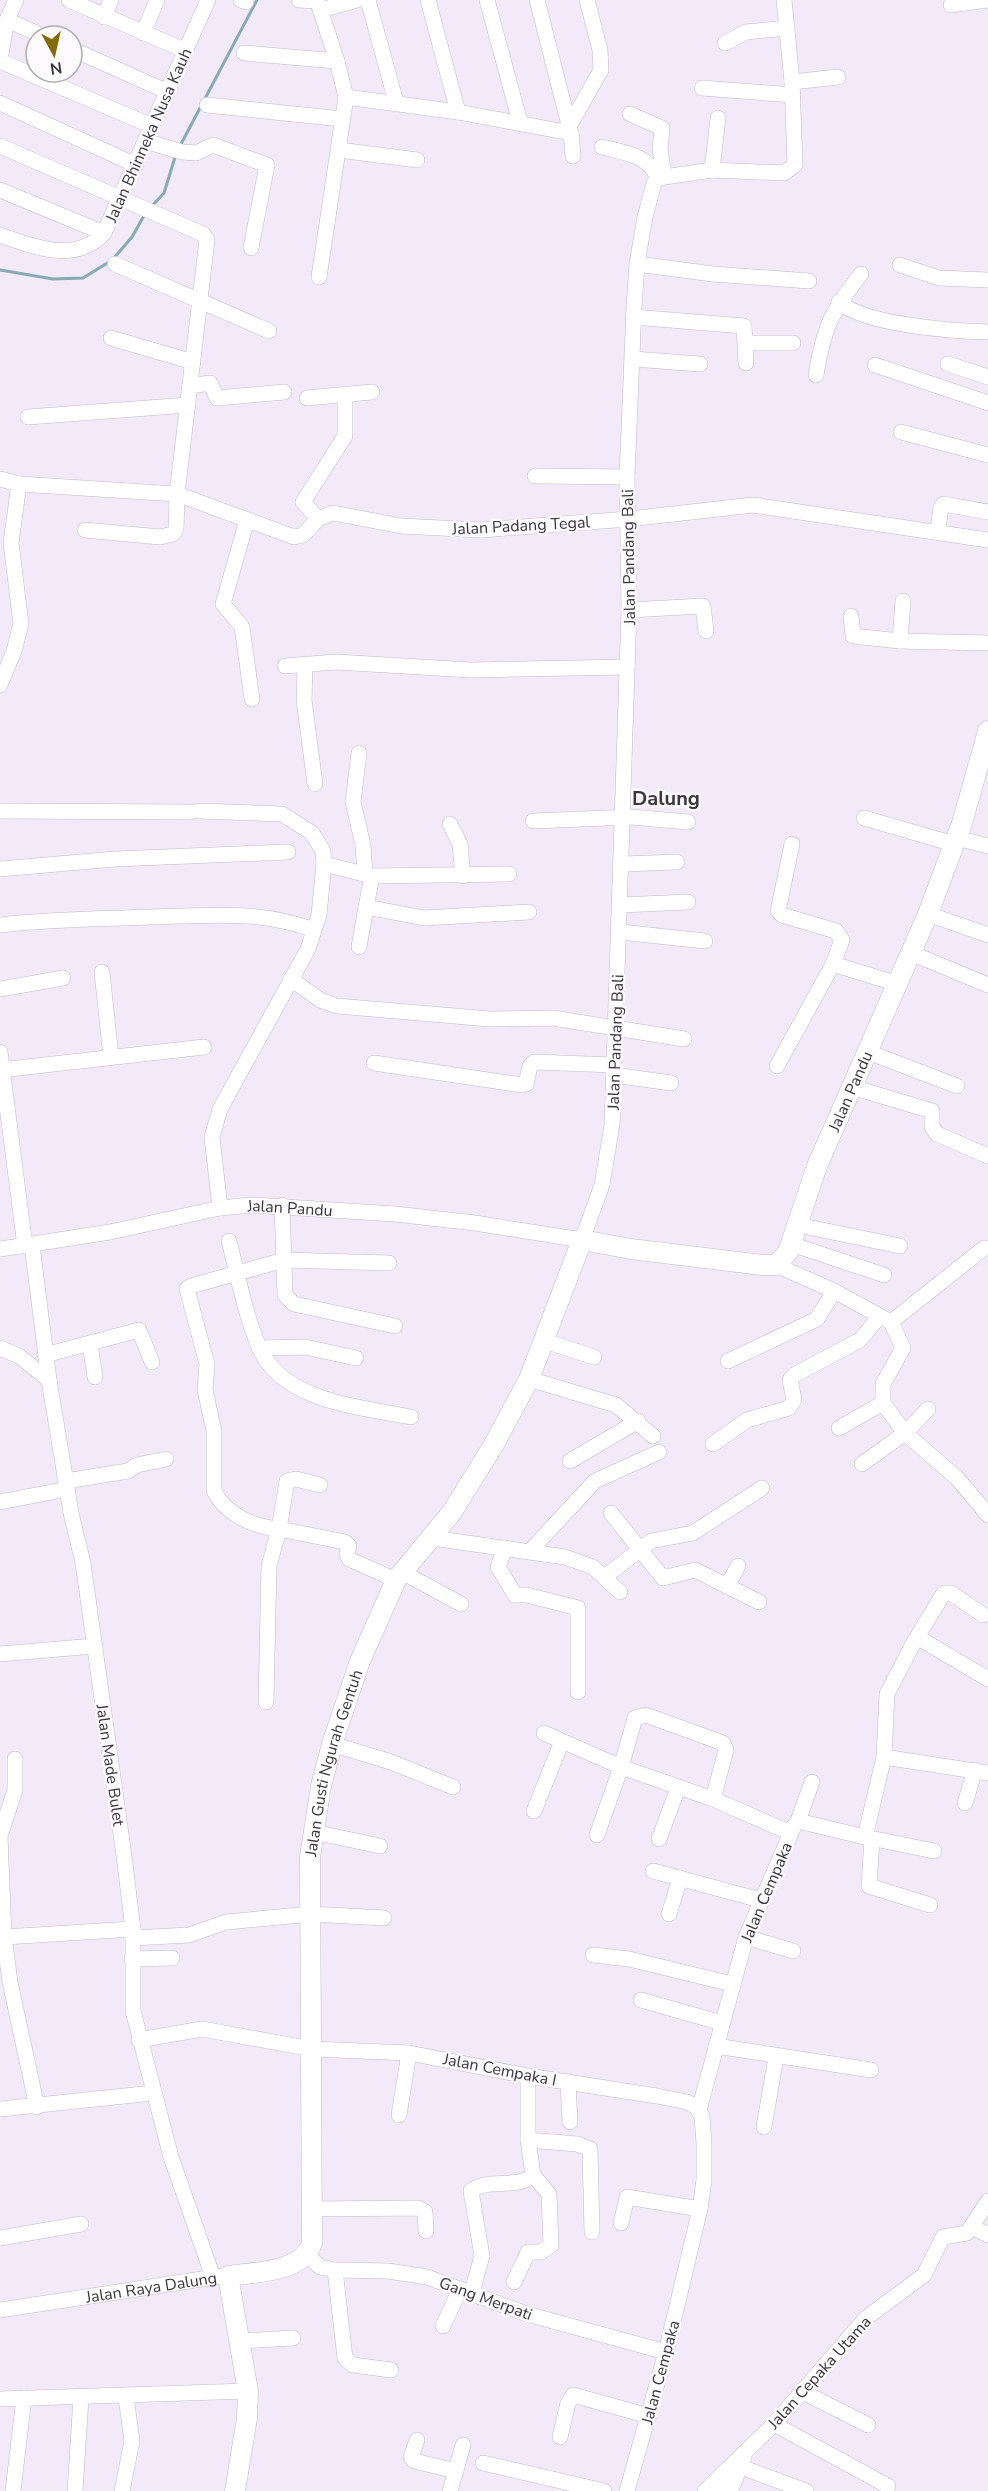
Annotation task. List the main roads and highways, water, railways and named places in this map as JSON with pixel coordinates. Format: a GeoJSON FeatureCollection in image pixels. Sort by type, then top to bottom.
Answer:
{"type":"FeatureCollection","features":[{"type":"Feature","properties":{"kind":"main road","name":"Jalan Pandu"},"geometry":{"type":"LineString","coordinates":[[581,1242],[631,1250],[776,1265],[784,1259],[798,1225],[817,1166],[928,914],[955,841],[988,731]]}},
{"type":"Feature","properties":{"kind":"main road","name":"Jalan Gusti Ngurah Gentuh"},"geometry":{"type":"LineString","coordinates":[[221,2277],[286,2266],[307,2255],[312,2243],[310,1857],[332,1744],[366,1645],[399,1576],[452,1512],[493,1446],[529,1379],[581,1242]]}},
{"type":"Feature","properties":{"kind":"main road","name":"Jalan Raya Dalung"},"geometry":{"type":"LineString","coordinates":[[221,2277],[241,2341],[248,2391],[247,2418],[235,2491]]}},
{"type":"Feature","properties":{"kind":"waterway"},"geometry":{"type":"LineString","coordinates":[[180,146],[257,0]]}},
{"type":"Feature","properties":{"kind":"waterway"},"geometry":{"type":"LineString","coordinates":[[151,207],[164,193],[176,154]]}},
{"type":"Feature","properties":{"kind":"waterway"},"geometry":{"type":"LineString","coordinates":[[114,258],[132,237],[145,214]]}},
{"type":"Feature","properties":{"kind":"waterway"},"geometry":{"type":"LineString","coordinates":[[0,270],[53,279],[83,278],[109,262]]}},
{"type":"Feature","properties":{"kind":"district","name":"Dalung"},"geometry":{"type":"Point","coordinates":[666,798]}}]}
